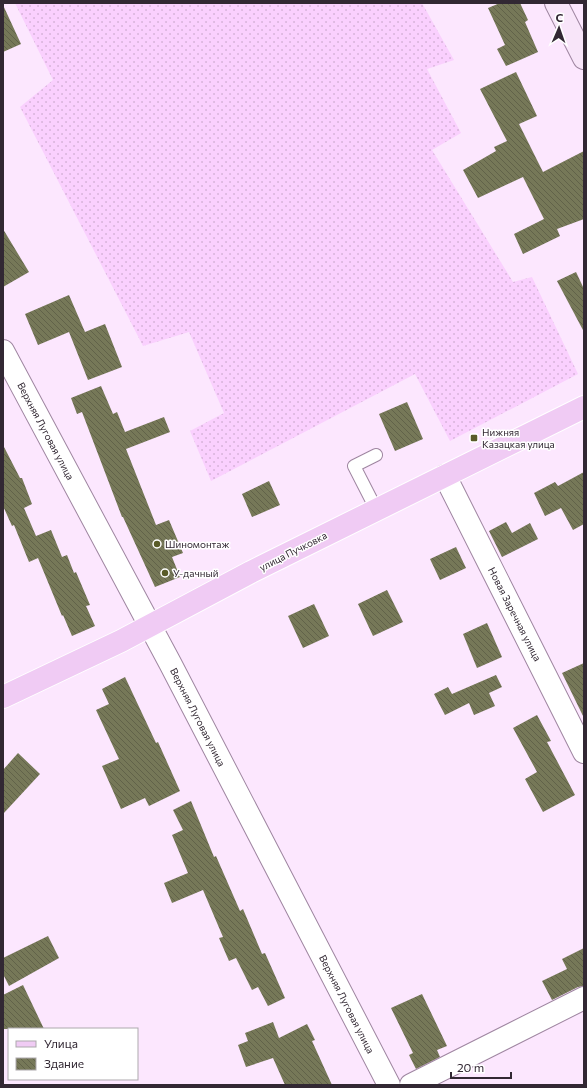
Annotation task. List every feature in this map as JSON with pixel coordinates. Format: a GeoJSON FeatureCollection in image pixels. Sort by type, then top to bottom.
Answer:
{"type":"FeatureCollection","features":[{"type":"Feature","properties":{"kind":"main road"},"geometry":{"type":"LineString","coordinates":[[556,3],[584,58]]}},
{"type":"Feature","properties":{"kind":"main road","name":"улица Пучковка"},"geometry":{"type":"LineString","coordinates":[[3,698],[121,641],[251,572],[376,509],[584,407]]}},
{"type":"Feature","properties":{"kind":"street","name":"Верхняя Луговая улица"},"geometry":{"type":"LineString","coordinates":[[3,351],[150,625],[389,1085]]}},
{"type":"Feature","properties":{"kind":"street","name":"Новая Заречная улица"},"geometry":{"type":"LineString","coordinates":[[445,476],[584,752]]}},
{"type":"Feature","properties":{"kind":"street"},"geometry":{"type":"LineString","coordinates":[[411,1085],[584,998]]}},
{"type":"Feature","properties":{"kind":"lane"},"geometry":{"type":"LineString","coordinates":[[376,455],[354,466],[376,509]]}},
{"type":"Feature","properties":{"kind":"shaded area"},"geometry":{"type":"Polygon","coordinates":[[[15,3],[422,3],[454,60],[427,69],[461,133],[432,150],[513,282],[532,277],[578,374],[450,441],[415,374],[211,481],[190,431],[224,413],[189,332],[143,346],[20,107],[53,80],[15,3]]]}},
{"type":"Feature","properties":{"kind":"building"},"geometry":{"type":"Polygon","coordinates":[[[500,3],[520,3],[528,20],[525,22],[538,52],[506,66],[497,49],[505,45],[488,8],[500,3]]]}},
{"type":"Feature","properties":{"kind":"building"},"geometry":{"type":"Polygon","coordinates":[[[3,5],[21,44],[3,52],[3,5]]]}},
{"type":"Feature","properties":{"kind":"building"},"geometry":{"type":"Polygon","coordinates":[[[516,72],[537,116],[519,124],[543,172],[584,151],[584,219],[557,229],[560,236],[523,254],[514,234],[544,219],[523,177],[478,198],[463,170],[496,151],[494,147],[507,141],[480,89],[516,72]]]}},
{"type":"Feature","properties":{"kind":"building"},"geometry":{"type":"Polygon","coordinates":[[[3,229],[29,272],[3,287],[3,229]]]}},
{"type":"Feature","properties":{"kind":"building"},"geometry":{"type":"Polygon","coordinates":[[[576,272],[584,289],[584,332],[557,281],[576,272]]]}},
{"type":"Feature","properties":{"kind":"building"},"geometry":{"type":"Polygon","coordinates":[[[69,295],[85,332],[105,324],[122,367],[88,380],[69,332],[38,345],[25,314],[69,295]]]}},
{"type":"Feature","properties":{"kind":"building"},"geometry":{"type":"Polygon","coordinates":[[[101,386],[113,414],[117,412],[125,432],[164,417],[170,432],[126,449],[156,525],[169,520],[183,553],[172,557],[180,577],[155,587],[122,517],[82,412],[77,414],[71,398],[101,386]]]}},
{"type":"Feature","properties":{"kind":"building"},"geometry":{"type":"Polygon","coordinates":[[[407,402],[423,439],[395,451],[379,414],[407,402]]]}},
{"type":"Feature","properties":{"kind":"building"},"geometry":{"type":"Polygon","coordinates":[[[3,445],[20,478],[22,478],[32,504],[24,508],[36,536],[51,530],[62,557],[67,555],[74,573],[76,572],[90,605],[86,606],[95,626],[72,636],[38,558],[29,562],[14,525],[12,526],[3,506],[3,445]]]}},
{"type":"Feature","properties":{"kind":"building"},"geometry":{"type":"Polygon","coordinates":[[[584,472],[584,524],[573,530],[561,508],[545,516],[534,493],[555,482],[558,486],[584,472]]]}},
{"type":"Feature","properties":{"kind":"building"},"geometry":{"type":"Polygon","coordinates":[[[269,481],[280,505],[252,517],[242,494],[269,481]]]}},
{"type":"Feature","properties":{"kind":"building"},"geometry":{"type":"Polygon","coordinates":[[[506,522],[512,533],[530,523],[538,539],[502,557],[489,531],[506,522]]]}},
{"type":"Feature","properties":{"kind":"building"},"geometry":{"type":"Polygon","coordinates":[[[456,547],[466,568],[440,580],[430,559],[456,547]]]}},
{"type":"Feature","properties":{"kind":"building"},"geometry":{"type":"Polygon","coordinates":[[[387,590],[403,622],[373,636],[358,604],[387,590]]]}},
{"type":"Feature","properties":{"kind":"building"},"geometry":{"type":"Polygon","coordinates":[[[314,604],[329,636],[303,648],[288,616],[314,604]]]}},
{"type":"Feature","properties":{"kind":"building"},"geometry":{"type":"Polygon","coordinates":[[[487,623],[502,657],[477,668],[463,634],[487,623]]]}},
{"type":"Feature","properties":{"kind":"building"},"geometry":{"type":"Polygon","coordinates":[[[584,663],[584,718],[562,673],[584,663]]]}},
{"type":"Feature","properties":{"kind":"building"},"geometry":{"type":"Polygon","coordinates":[[[496,675],[502,687],[489,693],[495,706],[474,715],[469,703],[445,715],[434,694],[448,687],[452,694],[496,675]]]}},
{"type":"Feature","properties":{"kind":"building"},"geometry":{"type":"Polygon","coordinates":[[[125,677],[156,743],[158,742],[180,791],[149,806],[145,798],[121,809],[102,766],[119,759],[96,710],[109,704],[102,689],[125,677]]]}},
{"type":"Feature","properties":{"kind":"building"},"geometry":{"type":"Polygon","coordinates":[[[537,715],[551,741],[547,742],[575,795],[543,812],[525,779],[537,772],[513,728],[537,715]]]}},
{"type":"Feature","properties":{"kind":"building"},"geometry":{"type":"Polygon","coordinates":[[[18,753],[40,774],[3,814],[3,770],[18,753]]]}},
{"type":"Feature","properties":{"kind":"building"},"geometry":{"type":"Polygon","coordinates":[[[191,801],[214,857],[216,856],[240,911],[243,909],[262,954],[265,953],[285,998],[268,1006],[258,987],[252,990],[236,958],[229,961],[219,938],[223,937],[203,890],[172,903],[164,883],[188,873],[172,835],[183,830],[173,810],[191,801]]]}},
{"type":"Feature","properties":{"kind":"building"},"geometry":{"type":"Polygon","coordinates":[[[48,936],[59,958],[9,986],[3,974],[3,958],[48,936]]]}},
{"type":"Feature","properties":{"kind":"building"},"geometry":{"type":"Polygon","coordinates":[[[584,948],[584,986],[578,987],[552,1000],[542,981],[567,969],[562,959],[584,948]]]}},
{"type":"Feature","properties":{"kind":"building"},"geometry":{"type":"Polygon","coordinates":[[[23,985],[44,1028],[3,1029],[3,995],[23,985]]]}},
{"type":"Feature","properties":{"kind":"building"},"geometry":{"type":"Polygon","coordinates":[[[422,994],[447,1046],[437,1050],[440,1057],[416,1069],[409,1055],[413,1053],[391,1008],[422,994]]]}},
{"type":"Feature","properties":{"kind":"building"},"geometry":{"type":"Polygon","coordinates":[[[273,1022],[279,1038],[307,1024],[315,1040],[312,1041],[332,1085],[285,1085],[273,1058],[246,1067],[238,1045],[248,1041],[245,1033],[273,1022]]]}},
{"type":"Feature","properties":{"kind":"place","name":"Нижняя Казацкая улица"},"geometry":{"type":"Point","coordinates":[474,438]}},
{"type":"Feature","properties":{"kind":"place","name":"Шиномонтаж"},"geometry":{"type":"Point","coordinates":[157,544]}},
{"type":"Feature","properties":{"kind":"place","name":"У-дачный"},"geometry":{"type":"Point","coordinates":[165,573]}}]}
